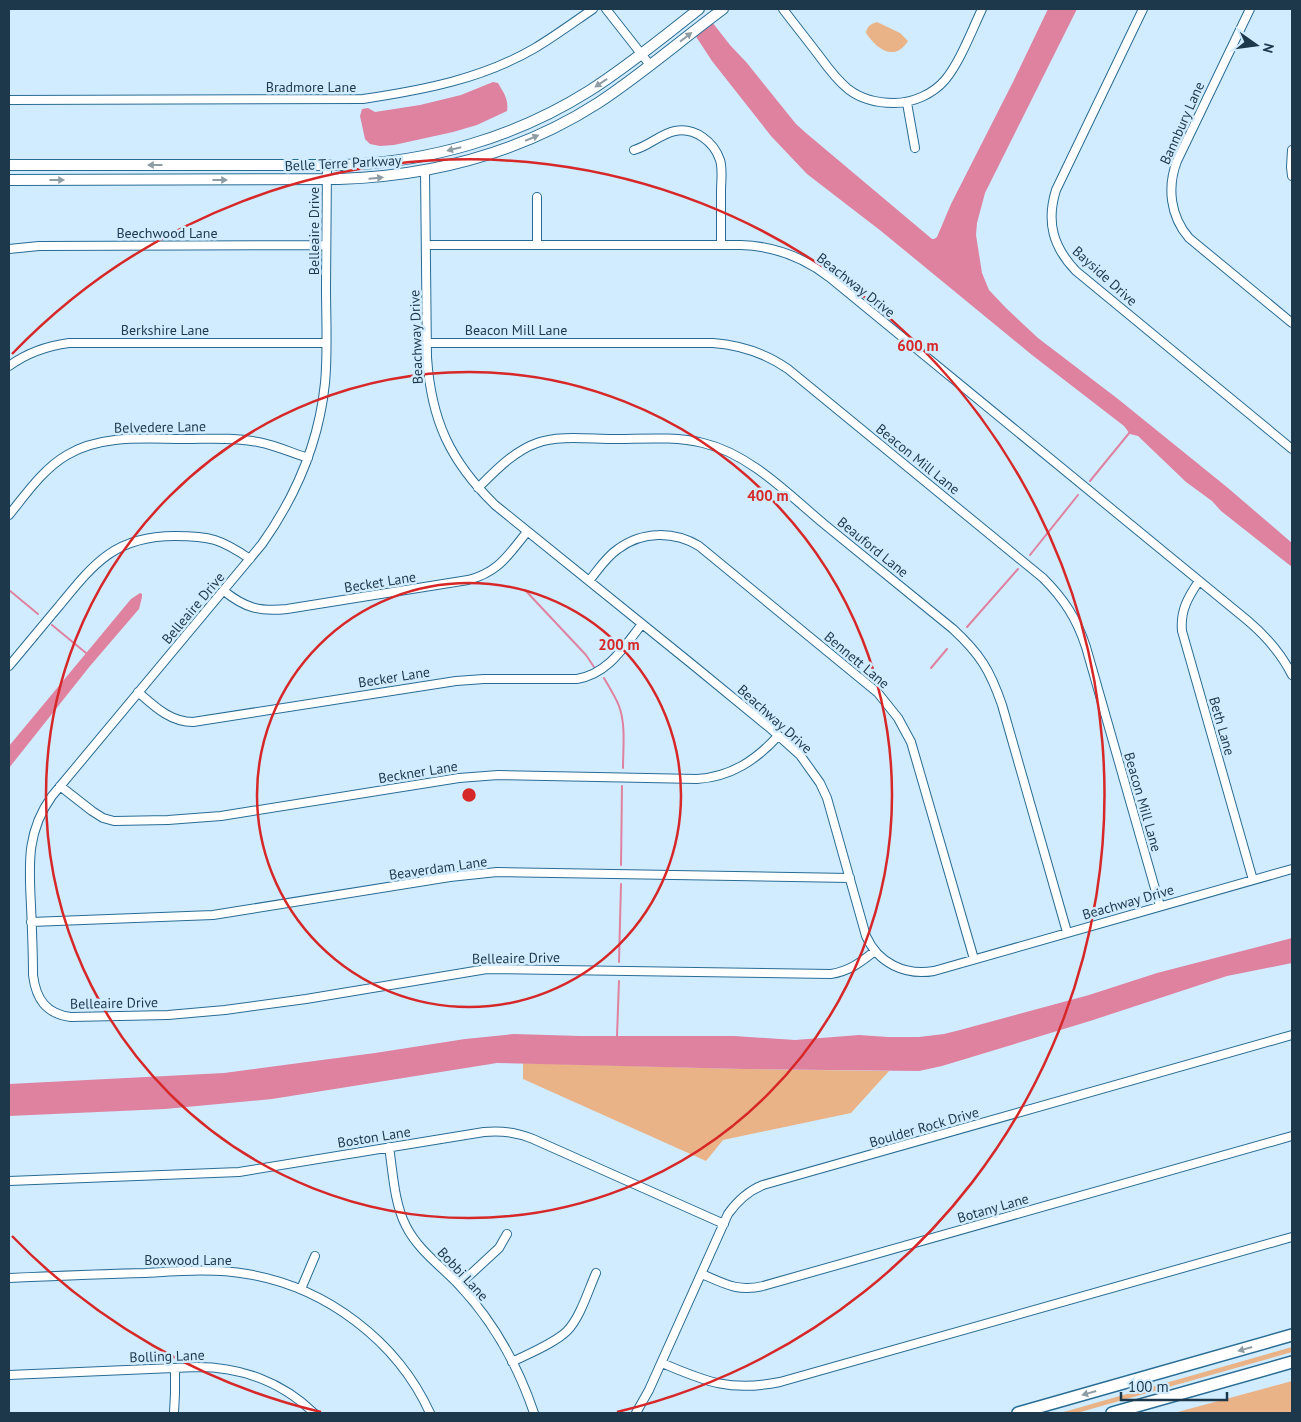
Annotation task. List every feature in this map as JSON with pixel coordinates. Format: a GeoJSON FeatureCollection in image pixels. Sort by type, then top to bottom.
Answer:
{"type":"FeatureCollection","features":[{"type":"Feature","properties":{"kind":"highway"},"geometry":{"type":"LineString","coordinates":[[1018,1413],[1292,1336]]}},
{"type":"Feature","properties":{"kind":"highway"},"geometry":{"type":"LineString","coordinates":[[1112,1413],[1292,1362]]}},
{"type":"Feature","properties":{"kind":"main road","name":"Belle Terre Parkway"},"geometry":{"type":"LineString","coordinates":[[9,165],[327,165],[355,164],[435,154],[489,139],[528,124],[558,109],[604,81],[699,9]]}},
{"type":"Feature","properties":{"kind":"main road","name":"Belle Terre Parkway"},"geometry":{"type":"LineString","coordinates":[[9,180],[378,178],[425,171],[502,150],[538,136],[566,122],[596,104],[723,9]]}},
{"type":"Feature","properties":{"kind":"street","name":"Bradmore Lane"},"geometry":{"type":"LineString","coordinates":[[9,100],[363,100],[430,88],[492,69],[534,48],[593,9]]}},
{"type":"Feature","properties":{"kind":"street"},"geometry":{"type":"LineString","coordinates":[[606,9],[650,65]]}},
{"type":"Feature","properties":{"kind":"street"},"geometry":{"type":"LineString","coordinates":[[783,9],[830,70],[848,89],[862,97],[888,103],[907,103],[926,95],[945,80],[982,9]]}},
{"type":"Feature","properties":{"kind":"street","name":"Bayside Drive"},"geometry":{"type":"LineString","coordinates":[[1143,9],[1056,190],[1051,208],[1055,240],[1066,260],[1076,271],[1292,449]]}},
{"type":"Feature","properties":{"kind":"street","name":"Bannbury Lane"},"geometry":{"type":"LineString","coordinates":[[1250,9],[1177,161],[1171,180],[1172,201],[1178,221],[1189,238],[1292,323]]}},
{"type":"Feature","properties":{"kind":"street"},"geometry":{"type":"LineString","coordinates":[[907,103],[915,148]]}},
{"type":"Feature","properties":{"kind":"street"},"geometry":{"type":"LineString","coordinates":[[634,150],[644,147],[667,133],[680,130],[698,134],[711,144],[718,154],[721,167],[721,244]]}},
{"type":"Feature","properties":{"kind":"street"},"geometry":{"type":"LineString","coordinates":[[1292,150],[1292,176]]}},
{"type":"Feature","properties":{"kind":"street","name":"Belleaire Drive"},"geometry":{"type":"LineString","coordinates":[[327,165],[326,368],[318,426],[308,458],[300,479],[282,514],[262,544],[60,786],[37,822],[29,862],[33,975],[37,993],[42,1002],[49,1010],[62,1016],[71,1017],[168,1015],[225,1010],[306,999],[468,971],[495,969],[837,973],[849,970],[875,951]]}},
{"type":"Feature","properties":{"kind":"street","name":"Beachway Drive"},"geometry":{"type":"LineString","coordinates":[[425,171],[426,343],[428,374],[432,403],[440,426],[456,459],[478,488],[495,505],[800,755],[820,784],[830,808],[864,929],[875,951],[882,958],[893,966],[909,972],[934,971],[1292,869]]}},
{"type":"Feature","properties":{"kind":"street"},"geometry":{"type":"LineString","coordinates":[[537,197],[537,244]]}},
{"type":"Feature","properties":{"kind":"street","name":"Beachway Drive"},"geometry":{"type":"LineString","coordinates":[[426,245],[721,244],[756,246],[777,250],[802,259],[824,272],[1247,620],[1267,638],[1282,657],[1292,675]]}},
{"type":"Feature","properties":{"kind":"street","name":"Beechwood Lane"},"geometry":{"type":"LineString","coordinates":[[9,249],[48,246],[326,246]]}},
{"type":"Feature","properties":{"kind":"street","name":"Beacon Mill Lane"},"geometry":{"type":"LineString","coordinates":[[426,343],[713,342],[740,347],[758,353],[788,369],[1043,578],[1065,602],[1078,624],[1086,647],[1160,906]]}},
{"type":"Feature","properties":{"kind":"street","name":"Berkshire Lane"},"geometry":{"type":"LineString","coordinates":[[9,366],[36,351],[69,343],[326,343]]}},
{"type":"Feature","properties":{"kind":"street","name":"Belvedere Lane"},"geometry":{"type":"LineString","coordinates":[[9,515],[39,478],[54,464],[73,451],[101,442],[124,439],[241,440],[270,445],[308,458]]}},
{"type":"Feature","properties":{"kind":"street","name":"Beauford Lane"},"geometry":{"type":"LineString","coordinates":[[478,488],[521,450],[539,442],[562,439],[689,440],[731,453],[767,477],[953,629],[973,648],[980,658],[992,679],[1002,705],[1067,932]]}},
{"type":"Feature","properties":{"kind":"street","name":"Becket Lane"},"geometry":{"type":"LineString","coordinates":[[224,591],[244,605],[257,610],[270,611],[287,610],[459,581],[479,576],[494,569],[505,559],[527,532]]}},
{"type":"Feature","properties":{"kind":"street","name":"Bennett Lane"},"geometry":{"type":"LineString","coordinates":[[589,581],[605,561],[617,550],[635,540],[662,535],[690,541],[699,546],[878,693],[898,718],[911,742],[974,959]]}},
{"type":"Feature","properties":{"kind":"street"},"geometry":{"type":"LineString","coordinates":[[9,666],[91,568],[108,554],[125,545],[147,537],[195,536],[226,543],[250,559]]}},
{"type":"Feature","properties":{"kind":"street","name":"Beth Lane"},"geometry":{"type":"LineString","coordinates":[[1200,581],[1184,605],[1182,631],[1252,880]]}},
{"type":"Feature","properties":{"kind":"street","name":"Becker Lane"},"geometry":{"type":"LineString","coordinates":[[138,692],[168,715],[183,721],[193,722],[445,682],[484,679],[577,679],[591,675],[611,663],[642,624]]}},
{"type":"Feature","properties":{"kind":"street","name":"Beckner Lane"},"geometry":{"type":"LineString","coordinates":[[60,786],[92,811],[109,820],[132,822],[186,819],[221,816],[477,777],[710,778],[731,771],[752,760],[778,736]]}},
{"type":"Feature","properties":{"kind":"street","name":"Beaverdam Lane"},"geometry":{"type":"LineString","coordinates":[[31,922],[206,915],[450,877],[497,872],[850,878]]}},
{"type":"Feature","properties":{"kind":"street","name":"Boulder Rock Drive"},"geometry":{"type":"LineString","coordinates":[[636,1413],[646,1398],[724,1224],[740,1198],[750,1191],[764,1185],[1292,1035]]}},
{"type":"Feature","properties":{"kind":"street","name":"Boston Lane"},"geometry":{"type":"LineString","coordinates":[[9,1181],[239,1172],[491,1131],[509,1131],[518,1133],[724,1224]]}},
{"type":"Feature","properties":{"kind":"street","name":"Botany Lane"},"geometry":{"type":"LineString","coordinates":[[702,1274],[733,1288],[748,1289],[763,1286],[1292,1136]]}},
{"type":"Feature","properties":{"kind":"street","name":"Bobbi Lane"},"geometry":{"type":"LineString","coordinates":[[388,1147],[399,1208],[406,1227],[420,1246],[459,1285],[487,1320],[512,1362],[534,1413]]}},
{"type":"Feature","properties":{"kind":"street"},"geometry":{"type":"LineString","coordinates":[[459,1285],[499,1248],[507,1234]]}},
{"type":"Feature","properties":{"kind":"street"},"geometry":{"type":"LineString","coordinates":[[662,1363],[718,1384],[752,1386],[780,1382],[1292,1237]]}},
{"type":"Feature","properties":{"kind":"street"},"geometry":{"type":"LineString","coordinates":[[301,1290],[315,1256]]}},
{"type":"Feature","properties":{"kind":"street","name":"Boxwood Lane"},"geometry":{"type":"LineString","coordinates":[[9,1278],[223,1271],[256,1276],[301,1290],[346,1314],[377,1340],[411,1378],[430,1413]]}},
{"type":"Feature","properties":{"kind":"street"},"geometry":{"type":"LineString","coordinates":[[512,1362],[560,1337],[569,1329],[581,1308],[596,1273]]}},
{"type":"Feature","properties":{"kind":"street"},"geometry":{"type":"LineString","coordinates":[[174,1413],[175,1368]]}},
{"type":"Feature","properties":{"kind":"street","name":"Bolling Lane"},"geometry":{"type":"LineString","coordinates":[[9,1375],[175,1368],[234,1370],[253,1375],[288,1392],[314,1413]]}},
{"type":"Feature","properties":{"kind":"shaded area"},"geometry":{"type":"Polygon","coordinates":[[[1048,9],[1077,9],[985,193],[977,223],[976,235],[982,273],[989,290],[1038,338],[1118,399],[1228,488],[1292,543],[1292,567],[1186,482],[1138,436],[1130,434],[1124,426],[1032,355],[881,231],[807,174],[771,136],[712,61],[695,35],[712,22],[796,124],[934,239],[937,237],[951,204],[1048,9]]]}},
{"type":"Feature","properties":{"kind":"shaded area"},"geometry":{"type":"Polygon","coordinates":[[[877,22],[900,33],[908,41],[903,48],[891,52],[875,44],[866,33],[870,26],[877,22]]]}},
{"type":"Feature","properties":{"kind":"shaded area"},"geometry":{"type":"Polygon","coordinates":[[[493,82],[498,83],[504,93],[507,111],[477,125],[394,145],[380,146],[370,144],[365,139],[360,116],[362,109],[368,108],[375,112],[420,105],[461,95],[493,82]]]}},
{"type":"Feature","properties":{"kind":"shaded area"},"geometry":{"type":"Polygon","coordinates":[[[140,593],[142,597],[139,609],[90,666],[9,768],[9,746],[131,599],[140,593]]]}},
{"type":"Feature","properties":{"kind":"shaded area"},"geometry":{"type":"Polygon","coordinates":[[[1292,938],[1292,963],[1227,976],[1090,1021],[942,1066],[919,1071],[497,1063],[272,1099],[165,1109],[9,1116],[9,1084],[224,1073],[465,1039],[514,1034],[734,1036],[795,1040],[859,1035],[919,1037],[944,1034],[1089,995],[1157,973],[1292,938]]]}},
{"type":"Feature","properties":{"kind":"shaded area"},"geometry":{"type":"Polygon","coordinates":[[[523,1063],[889,1071],[851,1113],[723,1140],[706,1161],[523,1079],[523,1063]]]}},
{"type":"Feature","properties":{"kind":"shaded area"},"geometry":{"type":"Polygon","coordinates":[[[1292,1347],[1292,1352],[1077,1413],[1060,1413],[1292,1347]]]}},
{"type":"Feature","properties":{"kind":"shaded area"},"geometry":{"type":"Polygon","coordinates":[[[1292,1381],[1292,1413],[1174,1413],[1292,1381]]]}},
{"type":"Feature","properties":{"kind":"waterway"},"geometry":{"type":"LineString","coordinates":[[1090,481],[1130,432]]}},
{"type":"Feature","properties":{"kind":"waterway"},"geometry":{"type":"LineString","coordinates":[[1030,555],[1078,495]]}},
{"type":"Feature","properties":{"kind":"waterway"},"geometry":{"type":"LineString","coordinates":[[967,627],[1018,569]]}},
{"type":"Feature","properties":{"kind":"waterway"},"geometry":{"type":"LineString","coordinates":[[9,590],[38,614]]}},
{"type":"Feature","properties":{"kind":"waterway"},"geometry":{"type":"LineString","coordinates":[[525,590],[586,655],[594,667]]}},
{"type":"Feature","properties":{"kind":"waterway"},"geometry":{"type":"LineString","coordinates":[[52,625],[86,653]]}},
{"type":"Feature","properties":{"kind":"waterway"},"geometry":{"type":"LineString","coordinates":[[931,668],[947,649]]}},
{"type":"Feature","properties":{"kind":"waterway"},"geometry":{"type":"LineString","coordinates":[[604,678],[616,699],[623,721],[623,768]]}},
{"type":"Feature","properties":{"kind":"waterway"},"geometry":{"type":"LineString","coordinates":[[621,865],[622,786]]}},
{"type":"Feature","properties":{"kind":"waterway"},"geometry":{"type":"LineString","coordinates":[[619,962],[621,884]]}},
{"type":"Feature","properties":{"kind":"waterway"},"geometry":{"type":"LineString","coordinates":[[617,1036],[619,981]]}}]}
